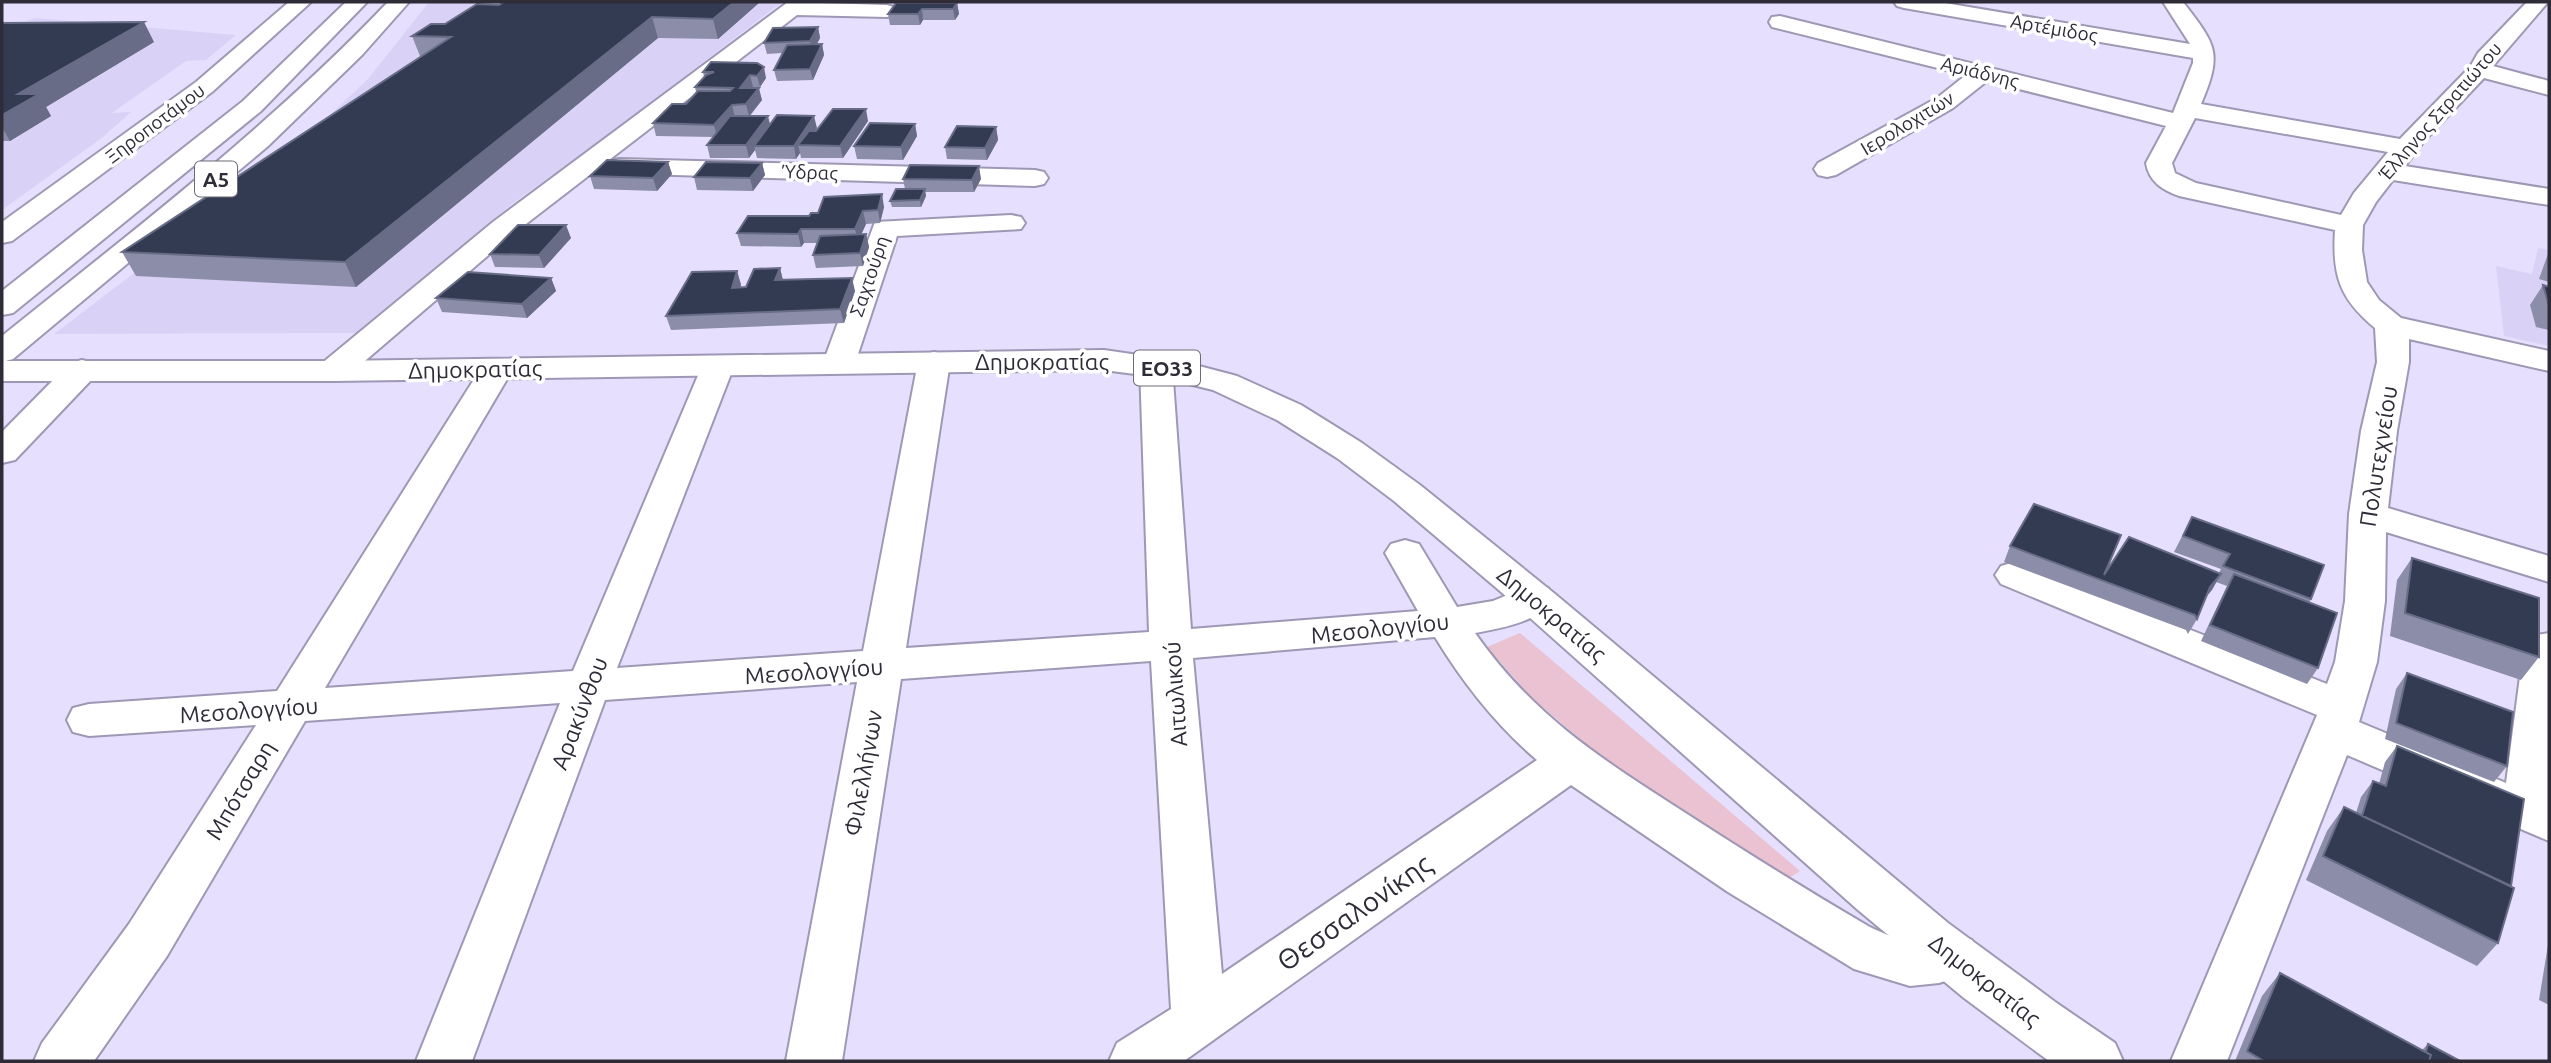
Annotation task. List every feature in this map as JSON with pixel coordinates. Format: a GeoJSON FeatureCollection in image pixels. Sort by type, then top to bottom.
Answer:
{"type":"FeatureCollection","features":[{"type":"Feature","properties":{"kind":"main road","name":"Ξηροποτάμου"},"geometry":{"type":"LineString","coordinates":[[2,235],[204,87],[301,2]]}},
{"type":"Feature","properties":{"kind":"main road","name":"Α5"},"geometry":{"type":"LineString","coordinates":[[2,306],[251,106],[357,2]]}},
{"type":"Feature","properties":{"kind":"main road","name":"Α5"},"geometry":{"type":"LineString","coordinates":[[7,354],[204,190],[366,39],[399,2]]}},
{"type":"Feature","properties":{"kind":"main road","name":"Αρτέμιδος"},"geometry":{"type":"LineString","coordinates":[[1904,2],[2204,53]]}},
{"type":"Feature","properties":{"kind":"main road","name":"Έλληνος Στρατιώτου"},"geometry":{"type":"LineString","coordinates":[[2349,225],[2364,198],[2538,2]]}},
{"type":"Feature","properties":{"kind":"main road"},"geometry":{"type":"LineString","coordinates":[[2168,3],[2204,53],[2204,68],[2159,163],[2161,174],[2168,181],[2194,191],[2349,225],[2348,250],[2352,282],[2367,306],[2390,325],[2549,361]]}},
{"type":"Feature","properties":{"kind":"main road"},"geometry":{"type":"LineString","coordinates":[[333,371],[454,267],[797,5],[887,11]]}},
{"type":"Feature","properties":{"kind":"main road","name":"Αριάδνης"},"geometry":{"type":"LineString","coordinates":[[1780,22],[1983,73],[2183,116],[2408,148]]}},
{"type":"Feature","properties":{"kind":"main road"},"geometry":{"type":"LineString","coordinates":[[2480,70],[2549,88]]}},
{"type":"Feature","properties":{"kind":"main road","name":"Ιερολοχιτών"},"geometry":{"type":"LineString","coordinates":[[1827,169],[1945,103],[1983,73]]}},
{"type":"Feature","properties":{"kind":"main road","name":"Ύδρας"},"geometry":{"type":"LineString","coordinates":[[585,166],[1035,178]]}},
{"type":"Feature","properties":{"kind":"main road"},"geometry":{"type":"LineString","coordinates":[[2387,172],[2549,197]]}},
{"type":"Feature","properties":{"kind":"main road","name":"Σαχτούρη"},"geometry":{"type":"LineString","coordinates":[[839,363],[885,228],[1011,223]]}},
{"type":"Feature","properties":{"kind":"main road","name":"Πολυτεχνείου"},"geometry":{"type":"LineString","coordinates":[[2199,1061],[2338,719],[2356,662],[2365,601],[2368,514],[2379,430],[2393,362],[2390,325]]}},
{"type":"Feature","properties":{"kind":"main road","name":"Δημοκρατίας"},"geometry":{"type":"LineString","coordinates":[[7,354],[82,370],[333,371],[1104,360],[1156,366],[1225,383],[1313,428],[1415,500],[1534,598],[1843,866],[1952,956],[2047,1029],[2095,1061]]}},
{"type":"Feature","properties":{"kind":"main road","name":"Φιλελλήνων"},"geometry":{"type":"LineString","coordinates":[[814,1061],[934,362]]}},
{"type":"Feature","properties":{"kind":"main road","name":"Αρακύνθου"},"geometry":{"type":"LineString","coordinates":[[444,1061],[589,687],[718,366]]}},
{"type":"Feature","properties":{"kind":"main road","name":"Αιτωλικού"},"geometry":{"type":"LineString","coordinates":[[1156,366],[1171,646],[1199,1021]]}},
{"type":"Feature","properties":{"kind":"main road","name":"Μπότσαρη"},"geometry":{"type":"LineString","coordinates":[[62,1061],[148,940],[497,369]]}},
{"type":"Feature","properties":{"kind":"main road"},"geometry":{"type":"LineString","coordinates":[[2,452],[82,370]]}},
{"type":"Feature","properties":{"kind":"main road"},"geometry":{"type":"LineString","coordinates":[[2368,514],[2549,569]]}},
{"type":"Feature","properties":{"kind":"main road"},"geometry":{"type":"LineString","coordinates":[[1405,553],[1467,656],[1513,711],[1570,761],[1763,890],[1869,952],[1896,961],[1914,963],[1937,962],[1952,956]]}},
{"type":"Feature","properties":{"kind":"main road"},"geometry":{"type":"LineString","coordinates":[[2015,575],[2338,719],[2538,817],[2544,646]]}},
{"type":"Feature","properties":{"kind":"main road","name":"Μεσολογγίου"},"geometry":{"type":"LineString","coordinates":[[89,720],[1171,646],[1498,615],[1534,598]]}},
{"type":"Feature","properties":{"kind":"main road","name":"Θεσσαλονίκης"},"geometry":{"type":"LineString","coordinates":[[1137,1061],[1199,1021],[1570,761]]}},
{"type":"Feature","properties":{"kind":"shaded area"},"geometry":{"type":"Polygon","coordinates":[[[429,2],[782,2],[599,142],[513,203],[357,333],[54,334],[280,162],[368,79],[429,2]]]}},
{"type":"Feature","properties":{"kind":"shaded area"},"geometry":{"type":"Polygon","coordinates":[[[35,18],[236,35],[206,60],[186,61],[112,113],[131,112],[103,137],[2,210],[2,32],[35,18]]]}},
{"type":"Feature","properties":{"kind":"shaded area"},"geometry":{"type":"Polygon","coordinates":[[[2538,248],[2549,250],[2549,346],[2504,336],[2496,266],[2532,274],[2538,248]]]}},
{"type":"Feature","properties":{"kind":"shaded area"},"geometry":{"type":"Polygon","coordinates":[[[1520,633],[1800,871],[1789,878],[1624,776],[1533,699],[1487,647],[1520,633]]]}},
{"type":"Feature","properties":{"kind":"building"},"geometry":{"type":"Polygon","coordinates":[[[504,2],[734,2],[713,19],[652,17],[345,262],[122,252],[451,37],[412,36],[431,24],[445,24],[477,4],[499,5],[504,2]]]}},
{"type":"Feature","properties":{"kind":"building"},"geometry":{"type":"Polygon","coordinates":[[[896,3],[957,3],[953,9],[922,9],[918,14],[888,14],[896,3]]]}},
{"type":"Feature","properties":{"kind":"building"},"geometry":{"type":"Polygon","coordinates":[[[144,22],[18,94],[39,94],[2,115],[2,23],[144,22]]]}},
{"type":"Feature","properties":{"kind":"building"},"geometry":{"type":"Polygon","coordinates":[[[818,27],[810,41],[764,43],[773,28],[818,27]]]}},
{"type":"Feature","properties":{"kind":"building"},"geometry":{"type":"Polygon","coordinates":[[[822,44],[810,69],[774,70],[787,45],[822,44]]]}},
{"type":"Feature","properties":{"kind":"building"},"geometry":{"type":"Polygon","coordinates":[[[711,62],[757,63],[764,67],[757,76],[750,75],[740,88],[759,88],[746,104],[732,105],[714,125],[653,123],[672,104],[686,104],[698,91],[730,91],[733,88],[695,87],[706,75],[714,72],[703,72],[711,62]]]}},
{"type":"Feature","properties":{"kind":"building"},"geometry":{"type":"Polygon","coordinates":[[[833,109],[866,109],[840,146],[798,145],[809,131],[816,131],[833,109]]]}},
{"type":"Feature","properties":{"kind":"building"},"geometry":{"type":"Polygon","coordinates":[[[777,115],[814,116],[794,146],[754,146],[777,115]]]}},
{"type":"Feature","properties":{"kind":"building"},"geometry":{"type":"Polygon","coordinates":[[[730,116],[768,116],[746,145],[707,145],[730,116]]]}},
{"type":"Feature","properties":{"kind":"building"},"geometry":{"type":"Polygon","coordinates":[[[870,123],[915,124],[901,147],[854,146],[870,123]]]}},
{"type":"Feature","properties":{"kind":"building"},"geometry":{"type":"Polygon","coordinates":[[[957,126],[996,127],[985,148],[945,147],[957,126]]]}},
{"type":"Feature","properties":{"kind":"building"},"geometry":{"type":"Polygon","coordinates":[[[607,160],[668,162],[653,178],[590,176],[607,160]]]}},
{"type":"Feature","properties":{"kind":"building"},"geometry":{"type":"Polygon","coordinates":[[[706,162],[762,163],[750,178],[694,177],[706,162]]]}},
{"type":"Feature","properties":{"kind":"building"},"geometry":{"type":"Polygon","coordinates":[[[910,165],[979,166],[972,180],[903,179],[910,165]]]}},
{"type":"Feature","properties":{"kind":"building"},"geometry":{"type":"Polygon","coordinates":[[[896,189],[925,189],[920,200],[890,201],[896,189]]]}},
{"type":"Feature","properties":{"kind":"building"},"geometry":{"type":"Polygon","coordinates":[[[882,194],[878,210],[863,211],[855,229],[801,229],[798,234],[737,233],[748,216],[809,216],[811,213],[818,213],[824,197],[882,194]]]}},
{"type":"Feature","properties":{"kind":"building"},"geometry":{"type":"Polygon","coordinates":[[[518,225],[566,225],[539,255],[490,254],[518,225]]]}},
{"type":"Feature","properties":{"kind":"building"},"geometry":{"type":"Polygon","coordinates":[[[866,234],[860,253],[813,255],[820,236],[866,234]]]}},
{"type":"Feature","properties":{"kind":"building"},"geometry":{"type":"Polygon","coordinates":[[[780,268],[775,280],[852,278],[840,309],[666,316],[692,272],[737,271],[732,288],[746,287],[754,269],[780,268]]]}},
{"type":"Feature","properties":{"kind":"building"},"geometry":{"type":"Polygon","coordinates":[[[468,272],[551,278],[522,304],[436,298],[468,272]]]}},
{"type":"Feature","properties":{"kind":"building"},"geometry":{"type":"Polygon","coordinates":[[[2543,285],[2549,287],[2549,306],[2543,285]]]}},
{"type":"Feature","properties":{"kind":"building"},"geometry":{"type":"Polygon","coordinates":[[[2034,504],[2121,535],[2104,575],[2129,537],[2221,574],[2210,587],[2197,619],[2195,615],[2010,546],[2034,504]]]}},
{"type":"Feature","properties":{"kind":"building"},"geometry":{"type":"Polygon","coordinates":[[[2192,517],[2324,565],[2311,599],[2223,566],[2230,554],[2183,536],[2192,517]]]}},
{"type":"Feature","properties":{"kind":"building"},"geometry":{"type":"Polygon","coordinates":[[[2412,558],[2539,598],[2539,657],[2405,613],[2412,558]]]}},
{"type":"Feature","properties":{"kind":"building"},"geometry":{"type":"Polygon","coordinates":[[[2234,574],[2337,613],[2318,668],[2210,625],[2234,574]]]}},
{"type":"Feature","properties":{"kind":"building"},"geometry":{"type":"Polygon","coordinates":[[[2407,673],[2513,712],[2507,766],[2396,723],[2407,673]]]}},
{"type":"Feature","properties":{"kind":"building"},"geometry":{"type":"Polygon","coordinates":[[[2397,746],[2524,799],[2511,886],[2362,816],[2373,781],[2386,786],[2397,746]]]}},
{"type":"Feature","properties":{"kind":"building"},"geometry":{"type":"Polygon","coordinates":[[[2344,807],[2514,888],[2498,943],[2323,856],[2344,807]]]}},
{"type":"Feature","properties":{"kind":"building"},"geometry":{"type":"Polygon","coordinates":[[[2280,973],[2431,1055],[2429,1061],[2264,1061],[2247,1051],[2280,973]]]}},
{"type":"Feature","properties":{"kind":"building"},"geometry":{"type":"Polygon","coordinates":[[[2428,1044],[2460,1061],[2429,1061],[2431,1055],[2426,1052],[2428,1044]]]}}]}
